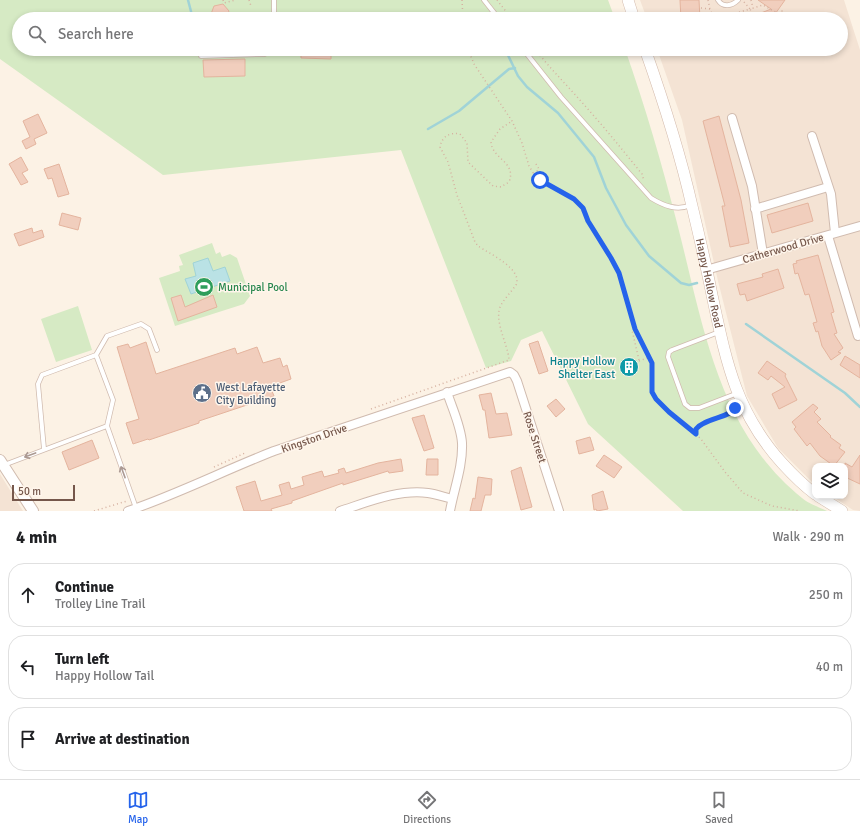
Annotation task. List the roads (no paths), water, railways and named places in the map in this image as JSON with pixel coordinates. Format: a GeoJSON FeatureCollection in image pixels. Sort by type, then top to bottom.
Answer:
{"type":"FeatureCollection","features":[{"type":"Feature","properties":{"kind":"main road"},"geometry":{"type":"LineString","coordinates":[[628,0],[632,12]]}},
{"type":"Feature","properties":{"kind":"main road","name":"Happy Hollow Road"},"geometry":{"type":"LineString","coordinates":[[647,56],[671,128],[692,205],[734,394],[766,443],[790,471],[812,491]]}},
{"type":"Feature","properties":{"kind":"main road"},"geometry":{"type":"LineString","coordinates":[[823,499],[842,511]]}},
{"type":"Feature","properties":{"kind":"street"},"geometry":{"type":"LineString","coordinates":[[732,118],[752,186],[763,254]]}},
{"type":"Feature","properties":{"kind":"street"},"geometry":{"type":"LineString","coordinates":[[812,136],[831,194],[831,234],[858,336]]}},
{"type":"Feature","properties":{"kind":"street"},"geometry":{"type":"LineString","coordinates":[[755,209],[828,187]]}},
{"type":"Feature","properties":{"kind":"street","name":"Catherwood Drive"},"geometry":{"type":"LineString","coordinates":[[706,270],[860,226]]}},
{"type":"Feature","properties":{"kind":"street","name":"Rose Street"},"geometry":{"type":"LineString","coordinates":[[502,373],[510,372],[514,375],[517,381],[559,511]]}},
{"type":"Feature","properties":{"kind":"street","name":"Kingston Drive"},"geometry":{"type":"LineString","coordinates":[[132,510],[174,495],[237,465],[502,373]]}},
{"type":"Feature","properties":{"kind":"street"},"geometry":{"type":"LineString","coordinates":[[447,392],[462,443],[459,470],[450,511]]}},
{"type":"Feature","properties":{"kind":"street"},"geometry":{"type":"LineString","coordinates":[[2,463],[33,511]]}},
{"type":"Feature","properties":{"kind":"street"},"geometry":{"type":"LineString","coordinates":[[340,511],[389,496],[403,494],[428,493],[452,498]]}},
{"type":"Feature","properties":{"kind":"lane"},"geometry":{"type":"LineString","coordinates":[[274,0],[274,12]]}},
{"type":"Feature","properties":{"kind":"lane"},"geometry":{"type":"LineString","coordinates":[[484,0],[493,12]]}},
{"type":"Feature","properties":{"kind":"lane"},"geometry":{"type":"LineString","coordinates":[[718,0],[720,3],[727,5],[738,0]]}},
{"type":"Feature","properties":{"kind":"lane"},"geometry":{"type":"LineString","coordinates":[[529,56],[561,97],[651,198],[659,203],[671,207],[684,208],[692,205]]}},
{"type":"Feature","properties":{"kind":"lane"},"geometry":{"type":"LineString","coordinates":[[44,449],[38,384],[42,375],[96,355],[107,336],[141,324],[149,329],[157,350]]}},
{"type":"Feature","properties":{"kind":"lane"},"geometry":{"type":"LineString","coordinates":[[720,332],[672,350],[669,352],[668,357],[685,404],[690,408],[699,408],[734,394]]}},
{"type":"Feature","properties":{"kind":"lane"},"geometry":{"type":"LineString","coordinates":[[96,355],[113,400],[107,426],[133,500],[132,510]]}},
{"type":"Feature","properties":{"kind":"lane"},"geometry":{"type":"LineString","coordinates":[[2,463],[107,426]]}},
{"type":"Feature","properties":{"kind":"water"},"geometry":{"type":"Polygon","coordinates":[[[208,258],[213,271],[225,267],[230,281],[191,294],[185,279],[196,276],[193,263],[208,258]]]}},
{"type":"Feature","properties":{"kind":"waterway"},"geometry":{"type":"LineString","coordinates":[[188,0],[191,12]]}},
{"type":"Feature","properties":{"kind":"waterway"},"geometry":{"type":"LineString","coordinates":[[508,56],[518,76],[527,87],[558,113],[594,157],[606,188],[626,225],[649,256],[681,283],[689,285],[697,283]]}},
{"type":"Feature","properties":{"kind":"waterway"},"geometry":{"type":"LineString","coordinates":[[428,129],[459,111],[509,69],[515,68]]}},
{"type":"Feature","properties":{"kind":"waterway"},"geometry":{"type":"LineString","coordinates":[[746,324],[845,393],[860,407]]}},
{"type":"Feature","properties":{"kind":"place","name":"Municipal Pool"},"geometry":{"type":"Point","coordinates":[204,287]}},
{"type":"Feature","properties":{"kind":"place","name":"Happy Hollow Shelter East"},"geometry":{"type":"Point","coordinates":[629,367]}},
{"type":"Feature","properties":{"kind":"place","name":"West Lafayette City Building"},"geometry":{"type":"Point","coordinates":[202,393]}}]}
